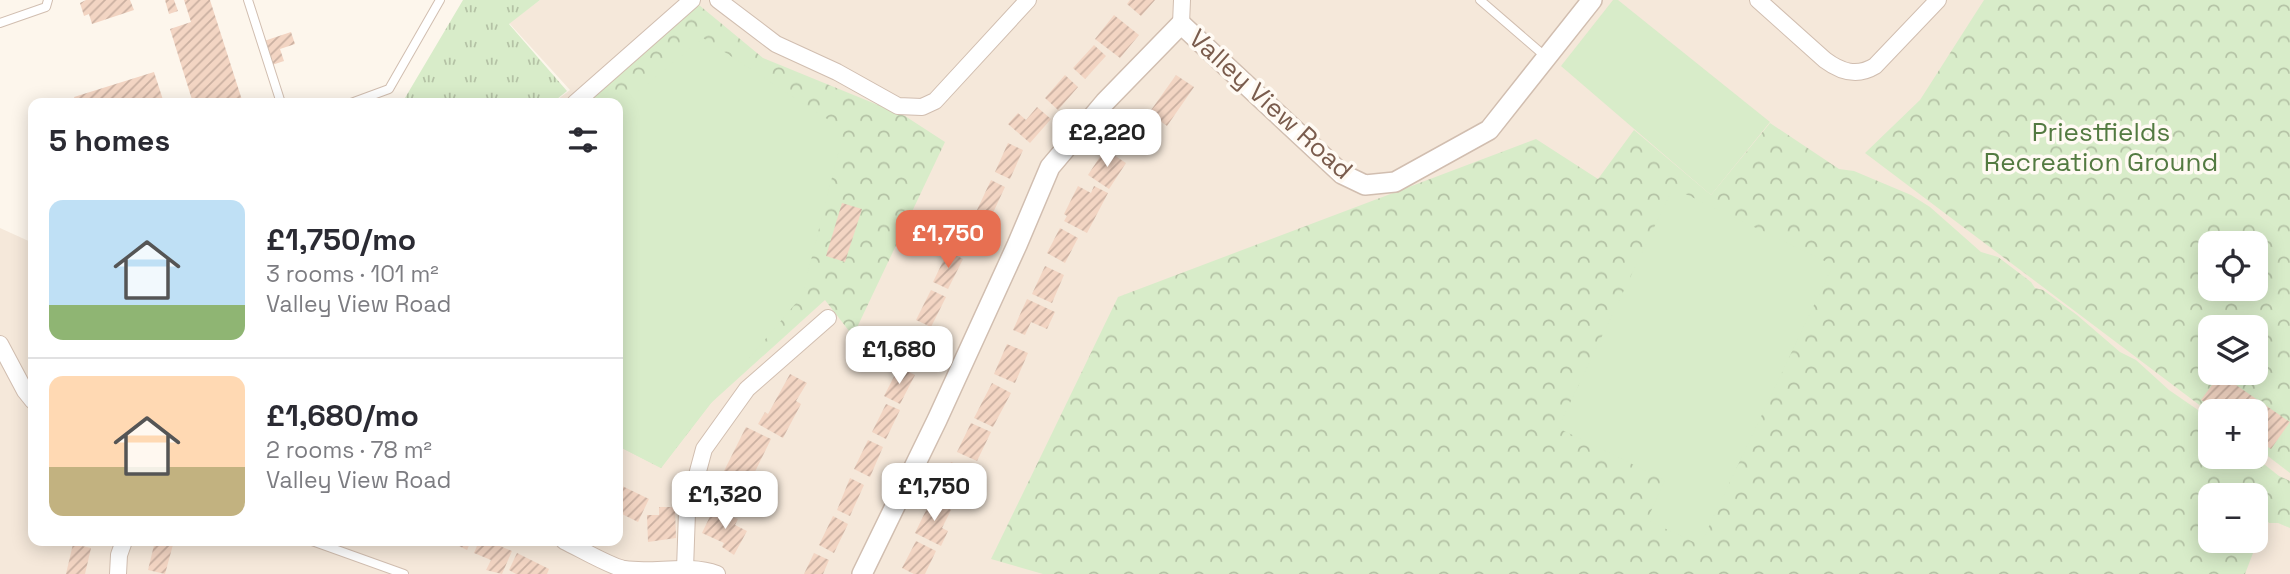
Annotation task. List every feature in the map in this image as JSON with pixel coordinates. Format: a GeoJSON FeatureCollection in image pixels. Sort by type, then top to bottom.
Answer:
{"type":"FeatureCollection","features":[{"type":"Feature","properties":{"kind":"street"},"geometry":{"type":"LineString","coordinates":[[581,98],[692,0]]}},
{"type":"Feature","properties":{"kind":"street"},"geometry":{"type":"LineString","coordinates":[[718,0],[776,44],[907,108],[922,107],[935,101],[1028,0]]}},
{"type":"Feature","properties":{"kind":"street"},"geometry":{"type":"LineString","coordinates":[[1181,24],[1182,0]]}},
{"type":"Feature","properties":{"kind":"street","name":"Valley View Road"},"geometry":{"type":"LineString","coordinates":[[862,574],[937,420],[1050,167],[1105,102],[1181,24],[1342,174],[1365,185],[1395,182],[1489,130],[1592,0]]}},
{"type":"Feature","properties":{"kind":"street"},"geometry":{"type":"LineString","coordinates":[[1758,0],[1825,60],[1836,68],[1851,73],[1863,72],[1875,66],[1938,0]]}},
{"type":"Feature","properties":{"kind":"street"},"geometry":{"type":"LineString","coordinates":[[685,569],[687,512],[704,449],[747,389],[828,318]]}},
{"type":"Feature","properties":{"kind":"street"},"geometry":{"type":"LineString","coordinates":[[0,344],[28,395]]}},
{"type":"Feature","properties":{"kind":"street"},"geometry":{"type":"LineString","coordinates":[[118,574],[122,546]]}},
{"type":"Feature","properties":{"kind":"street"},"geometry":{"type":"LineString","coordinates":[[574,546],[622,571],[685,569],[707,570],[717,574]]}},
{"type":"Feature","properties":{"kind":"lane"},"geometry":{"type":"LineString","coordinates":[[0,23],[46,7],[48,0]]}},
{"type":"Feature","properties":{"kind":"lane"},"geometry":{"type":"LineString","coordinates":[[248,0],[279,98]]}},
{"type":"Feature","properties":{"kind":"lane"},"geometry":{"type":"LineString","coordinates":[[365,98],[389,89],[440,0]]}},
{"type":"Feature","properties":{"kind":"lane"},"geometry":{"type":"LineString","coordinates":[[1480,0],[1546,57]]}},
{"type":"Feature","properties":{"kind":"lane"},"geometry":{"type":"LineString","coordinates":[[326,546],[404,574]]}},
{"type":"Feature","properties":{"kind":"shaded area"},"geometry":{"type":"Polygon","coordinates":[[[540,0],[2290,0],[2290,574],[0,574],[0,228],[28,241],[28,546],[623,546],[623,98],[560,98],[570,90],[509,23],[540,0]]]}},
{"type":"Feature","properties":{"kind":"green space"},"geometry":{"type":"Polygon","coordinates":[[[463,0],[540,0],[509,24],[567,91],[558,98],[405,98],[463,0]]]}},
{"type":"Feature","properties":{"kind":"green space"},"geometry":{"type":"Polygon","coordinates":[[[1613,0],[1618,0],[1770,122],[1711,195],[1561,66],[1613,0]]]}},
{"type":"Feature","properties":{"kind":"green space","name":"Priestfields Recreation Ground"},"geometry":{"type":"Polygon","coordinates":[[[1984,0],[2290,0],[2290,473],[2268,456],[2268,399],[2198,399],[2198,404],[1865,153],[1920,100],[1984,0]]]}},
{"type":"Feature","properties":{"kind":"green space"},"geometry":{"type":"Polygon","coordinates":[[[699,5],[763,58],[905,116],[945,142],[853,336],[825,300],[711,403],[661,468],[623,449],[623,98],[594,98],[699,5]]]}},
{"type":"Feature","properties":{"kind":"green space"},"geometry":{"type":"Polygon","coordinates":[[[703,38],[844,130],[802,296],[711,403],[661,468],[623,449],[623,104],[703,38]]]}},
{"type":"Feature","properties":{"kind":"green space"},"geometry":{"type":"Polygon","coordinates":[[[1770,123],[1839,169],[1854,171],[1911,195],[1930,207],[1981,252],[1998,257],[2035,288],[2043,290],[2077,315],[2120,352],[2136,360],[2169,390],[2198,410],[2198,469],[2268,467],[2290,481],[2290,528],[2268,522],[2268,483],[2198,483],[2198,553],[2253,553],[2245,574],[1043,574],[991,559],[1118,297],[1536,139],[1598,179],[1634,130],[1711,195],[1770,123]]]}},
{"type":"Feature","properties":{"kind":"green space"},"geometry":{"type":"Polygon","coordinates":[[[1673,188],[1833,265],[1700,545],[1647,520],[1665,480],[1558,428],[1673,188]]]}},
{"type":"Feature","properties":{"kind":"building"},"geometry":{"type":"Polygon","coordinates":[[[86,0],[130,0],[134,10],[92,24],[89,14],[84,16],[80,3],[86,0]]]}},
{"type":"Feature","properties":{"kind":"building"},"geometry":{"type":"Polygon","coordinates":[[[165,0],[174,0],[178,11],[169,14],[165,0]]]}},
{"type":"Feature","properties":{"kind":"building"},"geometry":{"type":"Polygon","coordinates":[[[184,0],[210,0],[241,98],[191,98],[170,29],[191,22],[184,0]]]}},
{"type":"Feature","properties":{"kind":"building"},"geometry":{"type":"Polygon","coordinates":[[[1130,0],[1155,0],[1141,16],[1127,4],[1130,0]]]}},
{"type":"Feature","properties":{"kind":"building"},"geometry":{"type":"Polygon","coordinates":[[[1114,15],[1139,35],[1120,58],[1095,39],[1114,15]]]}},
{"type":"Feature","properties":{"kind":"building"},"geometry":{"type":"Polygon","coordinates":[[[291,32],[295,44],[280,49],[284,61],[272,65],[264,41],[291,32]]]}},
{"type":"Feature","properties":{"kind":"building"},"geometry":{"type":"Polygon","coordinates":[[[1094,45],[1106,56],[1085,79],[1073,68],[1094,45]]]}},
{"type":"Feature","properties":{"kind":"building"},"geometry":{"type":"Polygon","coordinates":[[[154,72],[162,98],[74,98],[154,72]]]}},
{"type":"Feature","properties":{"kind":"building"},"geometry":{"type":"Polygon","coordinates":[[[1065,75],[1078,87],[1058,110],[1045,98],[1065,75]]]}},
{"type":"Feature","properties":{"kind":"building"},"geometry":{"type":"Polygon","coordinates":[[[1176,75],[1194,87],[1167,126],[1149,113],[1176,75]]]}},
{"type":"Feature","properties":{"kind":"building"},"geometry":{"type":"Polygon","coordinates":[[[1037,107],[1051,119],[1030,143],[1008,124],[1018,113],[1026,120],[1037,107]]]}},
{"type":"Feature","properties":{"kind":"building"},"geometry":{"type":"Polygon","coordinates":[[[1135,115],[1154,128],[1135,155],[1117,142],[1135,115]]]}},
{"type":"Feature","properties":{"kind":"building"},"geometry":{"type":"Polygon","coordinates":[[[1008,143],[1023,150],[1010,179],[995,172],[1008,143]]]}},
{"type":"Feature","properties":{"kind":"building"},"geometry":{"type":"Polygon","coordinates":[[[1105,149],[1126,163],[1109,189],[1088,175],[1105,149]]]}},
{"type":"Feature","properties":{"kind":"building"},"geometry":{"type":"Polygon","coordinates":[[[991,180],[1005,187],[991,217],[977,210],[991,180]]]}},
{"type":"Feature","properties":{"kind":"building"},"geometry":{"type":"Polygon","coordinates":[[[1078,186],[1091,193],[1094,186],[1108,193],[1087,233],[1064,221],[1067,216],[1064,214],[1078,186]]]}},
{"type":"Feature","properties":{"kind":"building"},"geometry":{"type":"Polygon","coordinates":[[[842,203],[862,209],[845,262],[826,256],[842,203]]]}},
{"type":"Feature","properties":{"kind":"building"},"geometry":{"type":"Polygon","coordinates":[[[969,215],[983,222],[970,251],[956,245],[969,215]]]}},
{"type":"Feature","properties":{"kind":"building"},"geometry":{"type":"Polygon","coordinates":[[[1060,228],[1078,238],[1065,263],[1047,253],[1060,228]]]}},
{"type":"Feature","properties":{"kind":"building"},"geometry":{"type":"Polygon","coordinates":[[[948,251],[963,259],[948,289],[933,282],[948,251]]]}},
{"type":"Feature","properties":{"kind":"building"},"geometry":{"type":"Polygon","coordinates":[[[1045,266],[1064,275],[1052,303],[1032,294],[1045,266]]]}},
{"type":"Feature","properties":{"kind":"building"},"geometry":{"type":"Polygon","coordinates":[[[931,290],[946,297],[931,327],[916,320],[931,290]]]}},
{"type":"Feature","properties":{"kind":"building"},"geometry":{"type":"Polygon","coordinates":[[[1027,299],[1055,312],[1047,329],[1031,322],[1025,335],[1013,330],[1027,299]]]}},
{"type":"Feature","properties":{"kind":"building"},"geometry":{"type":"Polygon","coordinates":[[[913,326],[928,333],[915,361],[900,354],[913,326]]]}},
{"type":"Feature","properties":{"kind":"building"},"geometry":{"type":"Polygon","coordinates":[[[1007,344],[1028,353],[1015,383],[994,374],[1007,344]]]}},
{"type":"Feature","properties":{"kind":"building"},"geometry":{"type":"Polygon","coordinates":[[[899,367],[915,375],[900,404],[884,396],[899,367]]]}},
{"type":"Feature","properties":{"kind":"building"},"geometry":{"type":"Polygon","coordinates":[[[790,374],[807,383],[796,401],[801,404],[783,438],[758,424],[765,412],[768,414],[790,374]]]}},
{"type":"Feature","properties":{"kind":"building"},"geometry":{"type":"Polygon","coordinates":[[[992,383],[1011,393],[993,427],[974,418],[992,383]]]}},
{"type":"Feature","properties":{"kind":"building"},"geometry":{"type":"Polygon","coordinates":[[[2212,385],[2236,385],[2256,399],[2202,399],[2212,385]]]}},
{"type":"Feature","properties":{"kind":"building"},"geometry":{"type":"Polygon","coordinates":[[[886,404],[900,410],[886,439],[872,432],[886,404]]]}},
{"type":"Feature","properties":{"kind":"building"},"geometry":{"type":"Polygon","coordinates":[[[2268,407],[2290,422],[2271,449],[2268,447],[2268,407]]]}},
{"type":"Feature","properties":{"kind":"building"},"geometry":{"type":"Polygon","coordinates":[[[971,423],[991,432],[977,461],[957,452],[971,423]]]}},
{"type":"Feature","properties":{"kind":"building"},"geometry":{"type":"Polygon","coordinates":[[[746,427],[771,439],[748,486],[723,473],[746,427]]]}},
{"type":"Feature","properties":{"kind":"building"},"geometry":{"type":"Polygon","coordinates":[[[868,440],[883,447],[870,477],[854,469],[868,440]]]}},
{"type":"Feature","properties":{"kind":"building"},"geometry":{"type":"Polygon","coordinates":[[[951,462],[972,471],[960,500],[938,490],[951,462]]]}},
{"type":"Feature","properties":{"kind":"building"},"geometry":{"type":"Polygon","coordinates":[[[850,478],[864,485],[850,516],[837,510],[850,478]]]}},
{"type":"Feature","properties":{"kind":"building"},"geometry":{"type":"Polygon","coordinates":[[[623,486],[649,499],[638,522],[623,514],[623,486]]]}},
{"type":"Feature","properties":{"kind":"building"},"geometry":{"type":"Polygon","coordinates":[[[931,500],[951,510],[942,528],[948,531],[941,546],[915,533],[931,500]]]}},
{"type":"Feature","properties":{"kind":"building"},"geometry":{"type":"Polygon","coordinates":[[[659,507],[675,507],[676,538],[648,542],[647,515],[659,515],[659,507]]]}},
{"type":"Feature","properties":{"kind":"building"},"geometry":{"type":"Polygon","coordinates":[[[713,510],[738,519],[735,525],[747,531],[734,555],[722,547],[724,543],[702,533],[713,510]]]}},
{"type":"Feature","properties":{"kind":"building"},"geometry":{"type":"Polygon","coordinates":[[[833,516],[848,524],[834,553],[819,545],[833,516]]]}},
{"type":"Feature","properties":{"kind":"building"},"geometry":{"type":"Polygon","coordinates":[[[916,541],[936,551],[925,574],[914,574],[902,568],[916,541]]]}},
{"type":"Feature","properties":{"kind":"building"},"geometry":{"type":"Polygon","coordinates":[[[73,546],[91,548],[85,574],[66,574],[73,546]]]}},
{"type":"Feature","properties":{"kind":"building"},"geometry":{"type":"Polygon","coordinates":[[[154,546],[173,546],[165,574],[148,570],[154,546]]]}},
{"type":"Feature","properties":{"kind":"building"},"geometry":{"type":"Polygon","coordinates":[[[477,546],[500,546],[512,551],[502,574],[486,570],[491,560],[474,553],[477,546]]]}},
{"type":"Feature","properties":{"kind":"building"},"geometry":{"type":"Polygon","coordinates":[[[517,553],[549,569],[547,574],[516,574],[509,570],[517,553]]]}},
{"type":"Feature","properties":{"kind":"building"},"geometry":{"type":"Polygon","coordinates":[[[814,553],[829,560],[823,574],[804,574],[814,553]]]}}]}
